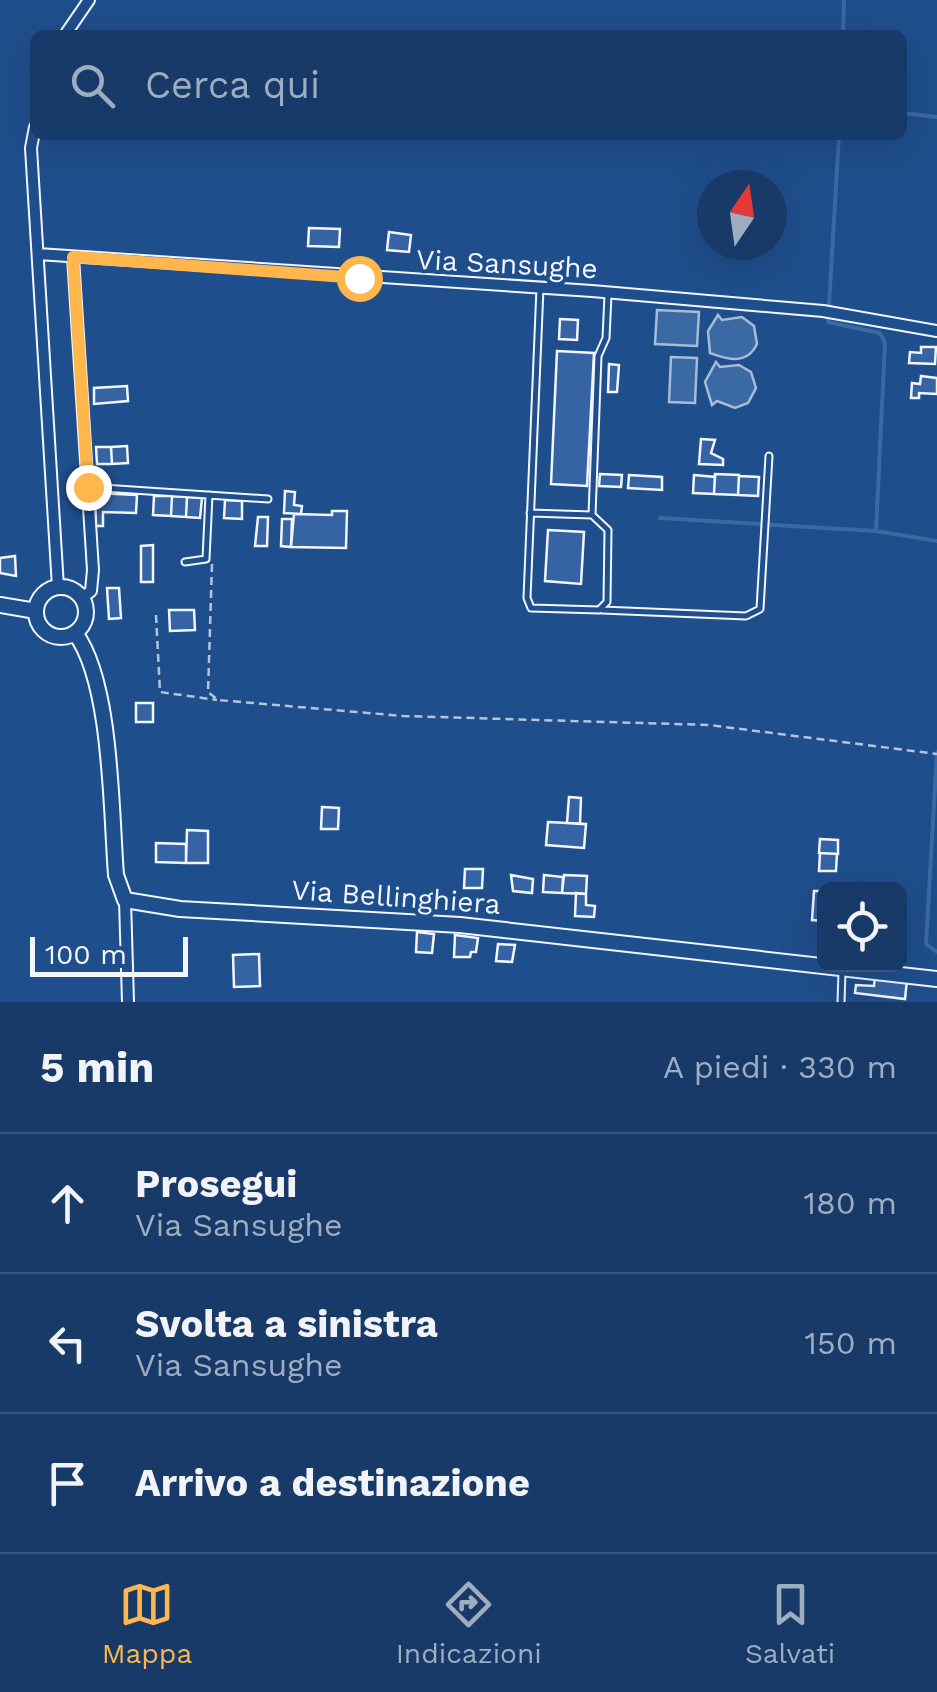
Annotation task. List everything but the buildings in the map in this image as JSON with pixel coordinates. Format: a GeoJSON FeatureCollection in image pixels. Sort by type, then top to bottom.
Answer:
{"type":"FeatureCollection","features":[{"type":"Feature","properties":{"kind":"street"},"geometry":{"type":"LineString","coordinates":[[68,30],[89,0]]}},
{"type":"Feature","properties":{"kind":"street"},"geometry":{"type":"LineString","coordinates":[[33,140],[58,587]]}},
{"type":"Feature","properties":{"kind":"street","name":"Via Sansughe"},"geometry":{"type":"LineString","coordinates":[[38,254],[608,292],[827,312],[937,330]]}},
{"type":"Feature","properties":{"kind":"street"},"geometry":{"type":"LineString","coordinates":[[73,257],[93,570],[91,590],[82,598]]}},
{"type":"Feature","properties":{"kind":"street"},"geometry":{"type":"LineString","coordinates":[[58,587],[82,598]]}},
{"type":"Feature","properties":{"kind":"street"},"geometry":{"type":"LineString","coordinates":[[36,611],[43,595],[58,587]]}},
{"type":"Feature","properties":{"kind":"street"},"geometry":{"type":"LineString","coordinates":[[74,633],[86,617],[82,598]]}},
{"type":"Feature","properties":{"kind":"street"},"geometry":{"type":"LineString","coordinates":[[0,606],[36,611]]}},
{"type":"Feature","properties":{"kind":"street"},"geometry":{"type":"LineString","coordinates":[[36,611],[49,633],[74,633]]}},
{"type":"Feature","properties":{"kind":"street"},"geometry":{"type":"LineString","coordinates":[[74,633],[90,660],[99,694],[116,875],[125,900],[128,1002]]}},
{"type":"Feature","properties":{"kind":"street","name":"Via Bellinghiera"},"geometry":{"type":"LineString","coordinates":[[125,900],[180,909],[460,925],[817,966]]}},
{"type":"Feature","properties":{"kind":"street","name":"Via Bellinghiera"},"geometry":{"type":"LineString","coordinates":[[870,972],[937,979]]}},
{"type":"Feature","properties":{"kind":"lane"},"geometry":{"type":"LineString","coordinates":[[540,288],[527,598],[531,608],[746,616],[760,609],[769,456]]}},
{"type":"Feature","properties":{"kind":"lane"},"geometry":{"type":"LineString","coordinates":[[592,515],[598,356],[606,338],[608,292]]}},
{"type":"Feature","properties":{"kind":"lane"},"geometry":{"type":"LineString","coordinates":[[88,487],[268,499]]}},
{"type":"Feature","properties":{"kind":"lane"},"geometry":{"type":"LineString","coordinates":[[185,562],[206,559],[209,495]]}},
{"type":"Feature","properties":{"kind":"lane"},"geometry":{"type":"LineString","coordinates":[[530,513],[592,515],[608,530],[608,602],[599,610]]}},
{"type":"Feature","properties":{"kind":"lane"},"geometry":{"type":"LineString","coordinates":[[841,1002],[842,972]]}},
{"type":"Feature","properties":{"kind":"path"},"geometry":{"type":"LineString","coordinates":[[206,559],[213,564],[208,692],[218,700]]}},
{"type":"Feature","properties":{"kind":"path"},"geometry":{"type":"LineString","coordinates":[[156,614],[160,692],[403,716],[709,725],[937,754]]}},
{"type":"Feature","properties":{"kind":"water"},"geometry":{"type":"Polygon","coordinates":[[[657,310],[699,312],[697,346],[655,344],[657,310]]]}},
{"type":"Feature","properties":{"kind":"water"},"geometry":{"type":"Polygon","coordinates":[[[718,315],[722,320],[742,317],[754,326],[757,344],[747,356],[735,359],[710,353],[708,331],[718,315]]]}},
{"type":"Feature","properties":{"kind":"water"},"geometry":{"type":"Polygon","coordinates":[[[671,357],[697,358],[695,403],[669,402],[671,357]]]}},
{"type":"Feature","properties":{"kind":"water"},"geometry":{"type":"Polygon","coordinates":[[[716,362],[720,367],[739,365],[751,372],[756,388],[748,403],[735,408],[717,401],[712,405],[705,382],[716,362]]]}},
{"type":"Feature","properties":{"kind":"waterway"},"geometry":{"type":"LineString","coordinates":[[843,30],[844,0]]}},
{"type":"Feature","properties":{"kind":"waterway"},"geometry":{"type":"LineString","coordinates":[[907,114],[937,117]]}},
{"type":"Feature","properties":{"kind":"waterway"},"geometry":{"type":"LineString","coordinates":[[839,140],[828,322],[880,333],[885,343],[876,531],[937,541]]}},
{"type":"Feature","properties":{"kind":"waterway"},"geometry":{"type":"LineString","coordinates":[[660,518],[875,531]]}},
{"type":"Feature","properties":{"kind":"waterway"},"geometry":{"type":"LineString","coordinates":[[937,752],[926,944],[937,952]]}},
{"type":"Feature","properties":{"kind":"route"},"geometry":{"type":"LineString","coordinates":[[88,487],[73,257],[359,278]]}}]}
